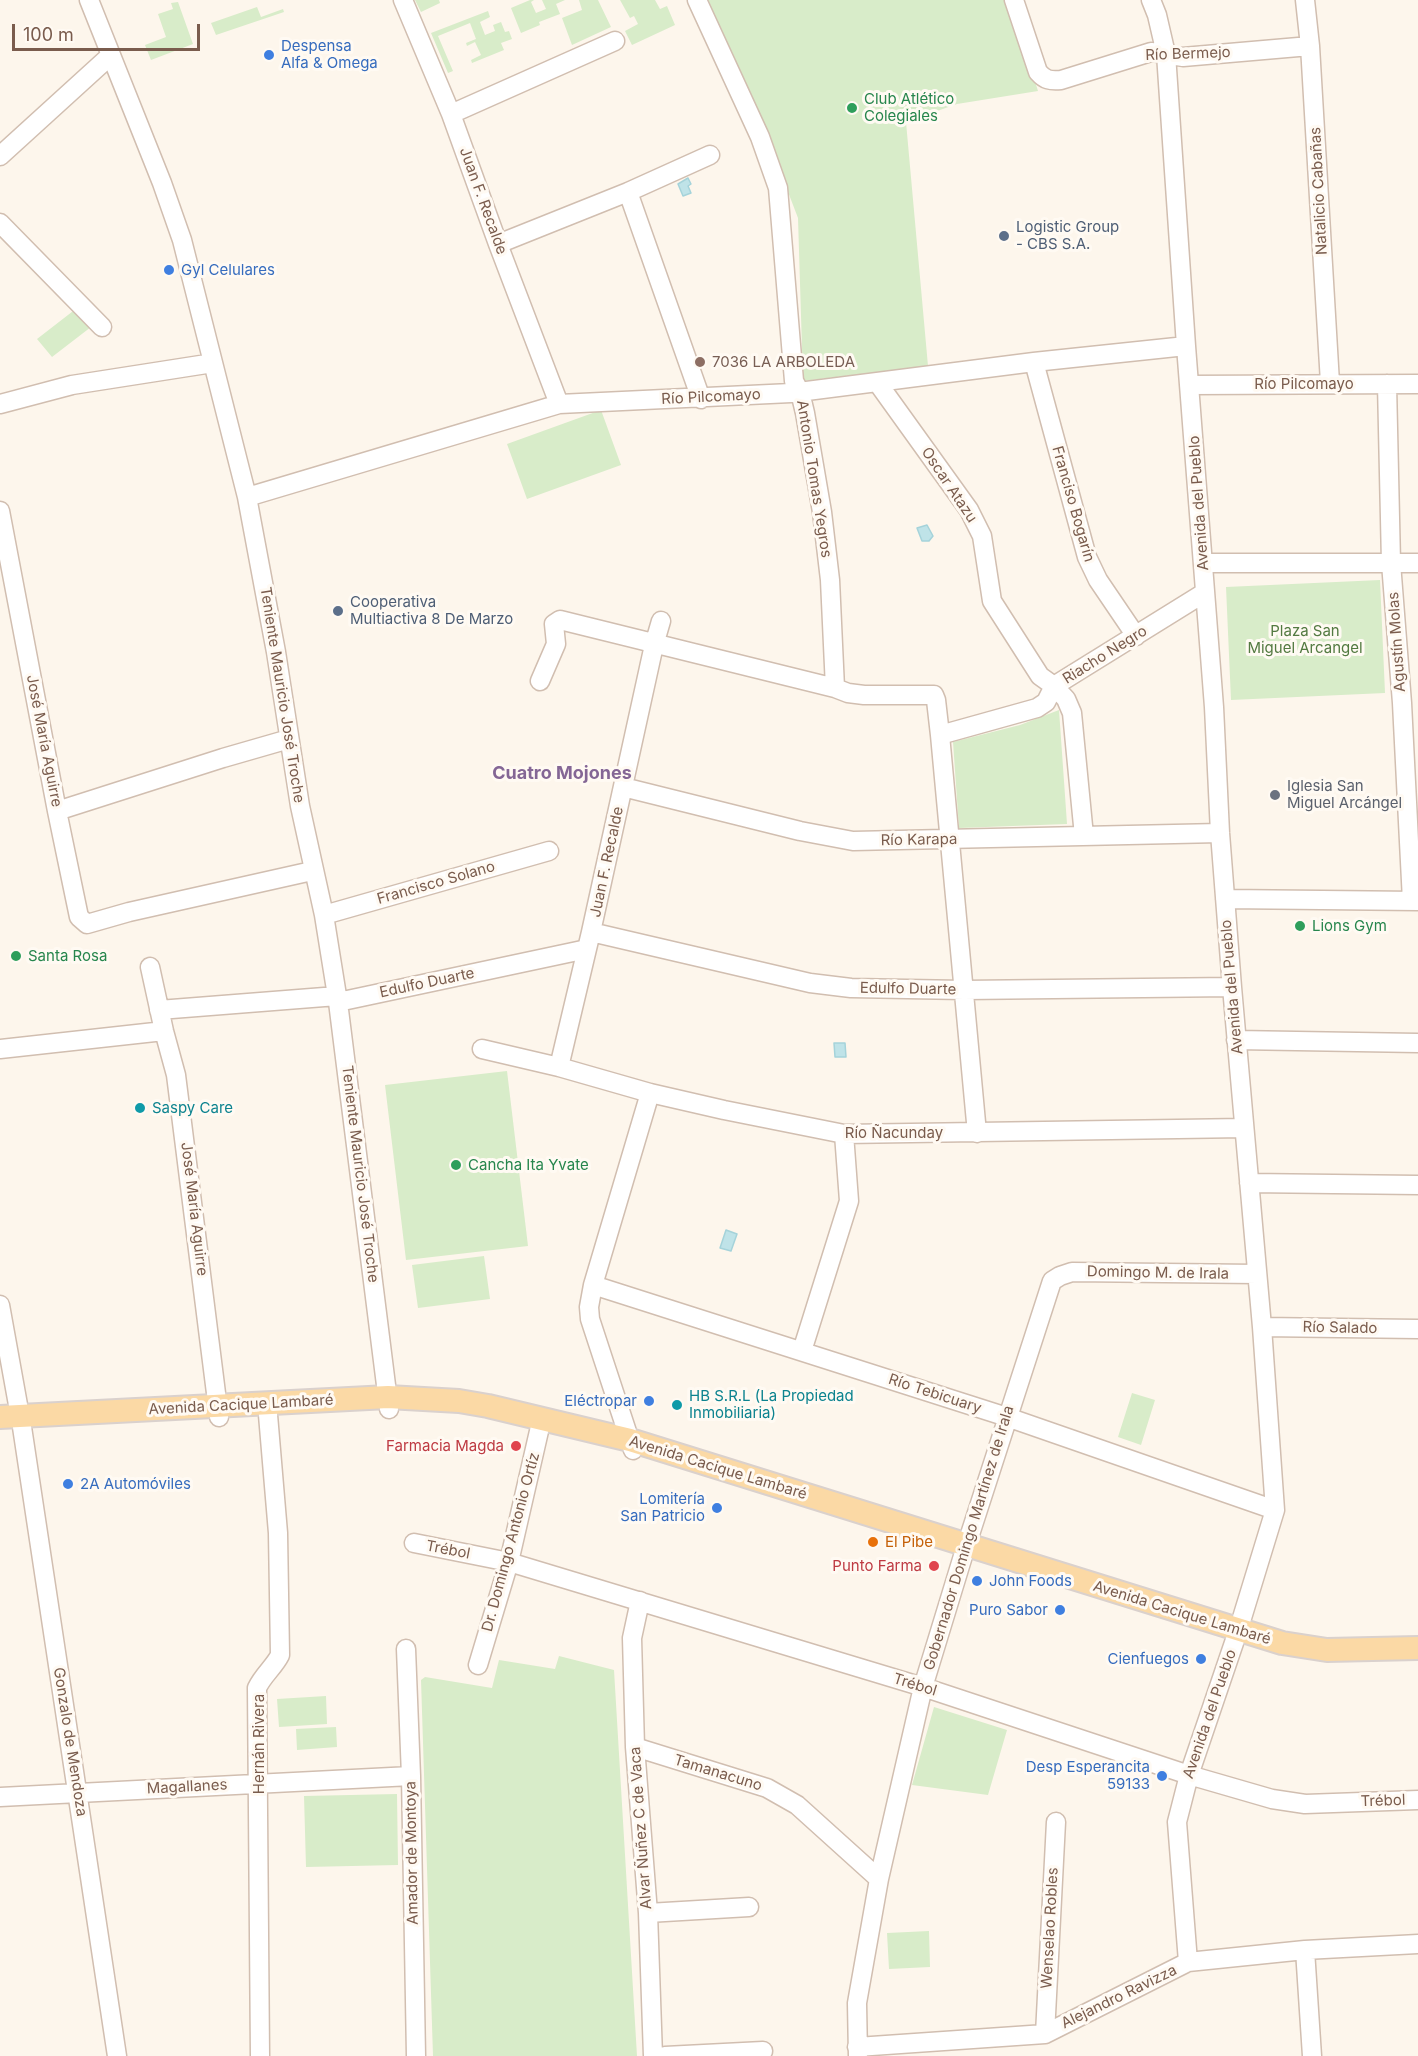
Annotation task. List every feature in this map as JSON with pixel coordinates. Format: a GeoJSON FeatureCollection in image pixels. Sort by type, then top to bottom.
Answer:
{"type":"FeatureCollection","features":[{"type":"Feature","properties":{"kind":"main road","name":"Avenida Cacique Lambaré"},"geometry":{"type":"LineString","coordinates":[[10,1422],[389,1403],[541,1423],[641,1449],[1236,1636],[1281,1654],[1326,1660],[1418,1660]]}},
{"type":"Feature","properties":{"kind":"main road","name":"Avenida Cacique Lambaré"},"geometry":{"type":"LineString","coordinates":[[1236,1636],[1327,1650],[1418,1648]]}},
{"type":"Feature","properties":{"kind":"street","name":"Teniente Mauricio José Troche"},"geometry":{"type":"LineString","coordinates":[[89,0],[162,183],[182,240],[247,497],[274,640],[312,871],[324,915],[338,999],[389,1403]]}},
{"type":"Feature","properties":{"kind":"street","name":"Juan F. Recalde"},"geometry":{"type":"LineString","coordinates":[[403,0],[451,114],[559,404]]}},
{"type":"Feature","properties":{"kind":"street","name":"Antonio Tomas Yegros"},"geometry":{"type":"LineString","coordinates":[[697,0],[760,137],[778,188],[794,381],[800,392],[822,512],[830,580],[835,688]]}},
{"type":"Feature","properties":{"kind":"street","name":"Río Bermejo"},"geometry":{"type":"LineString","coordinates":[[1014,0],[1038,72],[1046,80],[1061,80],[1153,52],[1187,57],[1310,46]]}},
{"type":"Feature","properties":{"kind":"street","name":"Avenida del Pueblo"},"geometry":{"type":"LineString","coordinates":[[1151,0],[1166,54],[1214,707],[1220,833],[1262,1327],[1275,1510],[1236,1636],[1189,1774],[1177,1822],[1188,1962]]}},
{"type":"Feature","properties":{"kind":"street","name":"Natalicio Cabañas"},"geometry":{"type":"LineString","coordinates":[[1305,0],[1310,46],[1330,383]]}},
{"type":"Feature","properties":{"kind":"street"},"geometry":{"type":"LineString","coordinates":[[451,114],[615,41]]}},
{"type":"Feature","properties":{"kind":"street"},"geometry":{"type":"LineString","coordinates":[[0,156],[111,55]]}},
{"type":"Feature","properties":{"kind":"street"},"geometry":{"type":"LineString","coordinates":[[498,244],[628,192],[710,155]]}},
{"type":"Feature","properties":{"kind":"street"},"geometry":{"type":"LineString","coordinates":[[628,192],[701,399]]}},
{"type":"Feature","properties":{"kind":"street"},"geometry":{"type":"LineString","coordinates":[[0,223],[102,327]]}},
{"type":"Feature","properties":{"kind":"street","name":"Río Pilcomayo"},"geometry":{"type":"LineString","coordinates":[[247,497],[559,404],[701,399],[800,392],[1034,362],[1186,346]]}},
{"type":"Feature","properties":{"kind":"street","name":"Franciso Bogarín"},"geometry":{"type":"LineString","coordinates":[[1034,362],[1087,557],[1098,580],[1136,636]]}},
{"type":"Feature","properties":{"kind":"street"},"geometry":{"type":"LineString","coordinates":[[0,404],[72,385],[213,363]]}},
{"type":"Feature","properties":{"kind":"street","name":"Oscar Atazu"},"geometry":{"type":"LineString","coordinates":[[877,382],[969,510],[982,536],[992,601],[1006,625],[1040,676],[1066,699],[1072,713],[1084,836]]}},
{"type":"Feature","properties":{"kind":"street","name":"Agustín Molas"},"geometry":{"type":"LineString","coordinates":[[1387,384],[1391,562],[1415,901]]}},
{"type":"Feature","properties":{"kind":"street","name":"Río Pilcomayo"},"geometry":{"type":"LineString","coordinates":[[1190,385],[1418,384]]}},
{"type":"Feature","properties":{"kind":"street","name":"José María Aguirre"},"geometry":{"type":"LineString","coordinates":[[0,511],[9,608],[82,922],[87,924],[129,912],[312,871]]}},
{"type":"Feature","properties":{"kind":"street"},"geometry":{"type":"LineString","coordinates":[[1203,563],[1418,563]]}},
{"type":"Feature","properties":{"kind":"street","name":"Riacho Negro"},"geometry":{"type":"LineString","coordinates":[[940,735],[1037,708],[1046,702],[1054,687],[1204,593]]}},
{"type":"Feature","properties":{"kind":"street"},"geometry":{"type":"LineString","coordinates":[[540,681],[556,644],[554,624],[560,620],[848,693],[934,695],[940,735],[977,1133]]}},
{"type":"Feature","properties":{"kind":"street","name":"Juan F. Recalde"},"geometry":{"type":"LineString","coordinates":[[559,1067],[661,621]]}},
{"type":"Feature","properties":{"kind":"street"},"geometry":{"type":"LineString","coordinates":[[57,811],[289,739]]}},
{"type":"Feature","properties":{"kind":"street","name":"Río Karapa"},"geometry":{"type":"LineString","coordinates":[[623,788],[853,842],[1220,833]]}},
{"type":"Feature","properties":{"kind":"street","name":"Francisco Solano"},"geometry":{"type":"LineString","coordinates":[[324,915],[549,851]]}},
{"type":"Feature","properties":{"kind":"street"},"geometry":{"type":"LineString","coordinates":[[1225,899],[1415,901]]}},
{"type":"Feature","properties":{"kind":"street","name":"Edulfo Duarte"},"geometry":{"type":"LineString","coordinates":[[159,1010],[338,999],[589,940],[810,983],[851,987],[964,990],[1232,987]]}},
{"type":"Feature","properties":{"kind":"street","name":"José María Aguirre"},"geometry":{"type":"LineString","coordinates":[[150,967],[176,1075],[219,1412]]}},
{"type":"Feature","properties":{"kind":"street"},"geometry":{"type":"LineString","coordinates":[[0,1049],[164,1030]]}},
{"type":"Feature","properties":{"kind":"street"},"geometry":{"type":"LineString","coordinates":[[1236,1040],[1418,1043]]}},
{"type":"Feature","properties":{"kind":"street","name":"Río Ñacunday"},"geometry":{"type":"LineString","coordinates":[[482,1049],[559,1067],[650,1093],[844,1134],[1244,1128]]}},
{"type":"Feature","properties":{"kind":"street"},"geometry":{"type":"LineString","coordinates":[[641,1449],[590,1319],[589,1307],[593,1285],[650,1093]]}},
{"type":"Feature","properties":{"kind":"street"},"geometry":{"type":"LineString","coordinates":[[802,1351],[849,1202],[844,1134]]}},
{"type":"Feature","properties":{"kind":"street"},"geometry":{"type":"LineString","coordinates":[[1249,1183],[1418,1185]]}},
{"type":"Feature","properties":{"kind":"street","name":"Domingo M. de Irala"},"geometry":{"type":"LineString","coordinates":[[1060,1275],[1072,1272],[1257,1274]]}},
{"type":"Feature","properties":{"kind":"street","name":"Gobernador Domingo Martínez de Irala"},"geometry":{"type":"LineString","coordinates":[[857,2052],[856,2003],[879,1879],[923,1687],[964,1551],[1052,1281],[1060,1275]]}},
{"type":"Feature","properties":{"kind":"street","name":"Río Tebicuary"},"geometry":{"type":"LineString","coordinates":[[593,1285],[1007,1418],[1275,1510]]}},
{"type":"Feature","properties":{"kind":"street","name":"Gonzalo de Mendoza"},"geometry":{"type":"LineString","coordinates":[[0,1305],[10,1422],[78,1793],[117,2056]]}},
{"type":"Feature","properties":{"kind":"street","name":"Río Salado"},"geometry":{"type":"LineString","coordinates":[[1262,1327],[1418,1329]]}},
{"type":"Feature","properties":{"kind":"street","name":"Hernán Rivera"},"geometry":{"type":"LineString","coordinates":[[260,2056],[257,1688],[280,1655],[278,1533],[268,1409]]}},
{"type":"Feature","properties":{"kind":"street","name":"Dr. Domingo Antonio Ortíz"},"geometry":{"type":"LineString","coordinates":[[478,1665],[509,1562],[541,1423]]}},
{"type":"Feature","properties":{"kind":"street","name":"Trébol"},"geometry":{"type":"LineString","coordinates":[[414,1543],[509,1562],[923,1687],[1272,1799],[1305,1804],[1418,1800]]}},
{"type":"Feature","properties":{"kind":"street","name":"Alvar Ñuñez C de Vaca"},"geometry":{"type":"LineString","coordinates":[[640,1602],[632,1638],[635,1747],[648,1913],[653,2056]]}},
{"type":"Feature","properties":{"kind":"street","name":"Amador de Montoya"},"geometry":{"type":"LineString","coordinates":[[406,1649],[411,1776],[416,2056]]}},
{"type":"Feature","properties":{"kind":"street","name":"Tamanacuno"},"geometry":{"type":"LineString","coordinates":[[635,1747],[767,1788],[797,1805],[879,1879]]}},
{"type":"Feature","properties":{"kind":"street","name":"Magallanes"},"geometry":{"type":"LineString","coordinates":[[0,1797],[411,1776]]}},
{"type":"Feature","properties":{"kind":"street","name":"Wenselao Robles"},"geometry":{"type":"LineString","coordinates":[[1045,2034],[1056,1822]]}},
{"type":"Feature","properties":{"kind":"street"},"geometry":{"type":"LineString","coordinates":[[648,1913],[749,1907]]}},
{"type":"Feature","properties":{"kind":"street","name":"Alejandro Ravizza"},"geometry":{"type":"LineString","coordinates":[[857,2052],[1045,2034],[1188,1962],[1305,1950],[1418,1944]]}},
{"type":"Feature","properties":{"kind":"street"},"geometry":{"type":"LineString","coordinates":[[1305,1950],[1312,2056]]}},
{"type":"Feature","properties":{"kind":"street"},"geometry":{"type":"LineString","coordinates":[[665,2056],[763,2051]]}},
{"type":"Feature","properties":{"kind":"green space"},"geometry":{"type":"Polygon","coordinates":[[[415,0],[439,0],[440,3],[421,12],[415,0]]]}},
{"type":"Feature","properties":{"kind":"green space"},"geometry":{"type":"Polygon","coordinates":[[[534,0],[531,2],[536,13],[546,9],[542,0],[565,0],[556,4],[560,14],[539,22],[540,25],[521,33],[511,8],[534,0]]]}},
{"type":"Feature","properties":{"kind":"green space"},"geometry":{"type":"Polygon","coordinates":[[[579,0],[598,0],[611,27],[572,45],[562,18],[582,10],[579,0]]]}},
{"type":"Feature","properties":{"kind":"green space"},"geometry":{"type":"Polygon","coordinates":[[[620,0],[655,0],[660,9],[667,6],[675,25],[632,45],[625,31],[638,24],[634,16],[630,18],[620,0]]]}},
{"type":"Feature","properties":{"kind":"green space","name":"Club Atlético Colegiales"},"geometry":{"type":"Polygon","coordinates":[[[708,0],[1010,0],[1038,91],[957,104],[906,122],[928,366],[803,381],[798,218],[757,111],[708,0]]]}},
{"type":"Feature","properties":{"kind":"green space"},"geometry":{"type":"Polygon","coordinates":[[[178,2],[193,44],[151,60],[145,45],[166,37],[158,14],[173,9],[171,3],[178,2]]]}},
{"type":"Feature","properties":{"kind":"green space"},"geometry":{"type":"Polygon","coordinates":[[[257,7],[261,17],[283,9],[284,12],[216,35],[211,23],[257,7]]]}},
{"type":"Feature","properties":{"kind":"green space"},"geometry":{"type":"Polygon","coordinates":[[[488,11],[490,17],[480,22],[485,35],[495,31],[493,25],[501,22],[505,32],[509,31],[512,39],[501,43],[504,50],[472,63],[471,60],[481,55],[475,42],[467,46],[466,43],[476,39],[470,23],[438,36],[453,71],[448,73],[431,33],[488,11]]]}},
{"type":"Feature","properties":{"kind":"green space"},"geometry":{"type":"Polygon","coordinates":[[[77,308],[91,327],[52,357],[37,339],[77,308]]]}},
{"type":"Feature","properties":{"kind":"green space"},"geometry":{"type":"Polygon","coordinates":[[[601,410],[621,465],[527,499],[507,444],[601,410]]]}},
{"type":"Feature","properties":{"kind":"green space","name":"Plaza San Miguel Arcangel"},"geometry":{"type":"Polygon","coordinates":[[[1380,580],[1385,693],[1231,700],[1226,587],[1380,580]]]}},
{"type":"Feature","properties":{"kind":"green space"},"geometry":{"type":"Polygon","coordinates":[[[1059,710],[1067,824],[959,828],[953,742],[1020,725],[1059,710]]]}},
{"type":"Feature","properties":{"kind":"green space","name":"Cancha Ita Yvate"},"geometry":{"type":"Polygon","coordinates":[[[507,1071],[528,1246],[406,1260],[385,1085],[507,1071]]]}},
{"type":"Feature","properties":{"kind":"green space"},"geometry":{"type":"Polygon","coordinates":[[[484,1256],[490,1299],[418,1308],[412,1265],[484,1256]]]}},
{"type":"Feature","properties":{"kind":"green space"},"geometry":{"type":"Polygon","coordinates":[[[1132,1393],[1155,1400],[1141,1445],[1118,1437],[1132,1393]]]}},
{"type":"Feature","properties":{"kind":"green space"},"geometry":{"type":"Polygon","coordinates":[[[559,1656],[614,1670],[637,2056],[433,2056],[421,1680],[425,1677],[492,1688],[499,1660],[555,1669],[559,1656]]]}},
{"type":"Feature","properties":{"kind":"green space"},"geometry":{"type":"Polygon","coordinates":[[[326,1696],[327,1724],[279,1727],[277,1699],[326,1696]]]}},
{"type":"Feature","properties":{"kind":"green space"},"geometry":{"type":"Polygon","coordinates":[[[934,1707],[1007,1730],[988,1795],[912,1785],[934,1707]]]}},
{"type":"Feature","properties":{"kind":"green space"},"geometry":{"type":"Polygon","coordinates":[[[336,1727],[337,1747],[297,1750],[296,1729],[336,1727]]]}},
{"type":"Feature","properties":{"kind":"green space"},"geometry":{"type":"Polygon","coordinates":[[[397,1794],[398,1865],[306,1867],[304,1796],[397,1794]]]}},
{"type":"Feature","properties":{"kind":"green space"},"geometry":{"type":"Polygon","coordinates":[[[929,1931],[930,1967],[889,1969],[887,1933],[929,1931]]]}},
{"type":"Feature","properties":{"kind":"water"},"geometry":{"type":"Polygon","coordinates":[[[688,178],[691,193],[683,196],[678,184],[688,178]]]}},
{"type":"Feature","properties":{"kind":"water"},"geometry":{"type":"Polygon","coordinates":[[[927,525],[933,536],[929,541],[922,541],[917,528],[927,525]]]}},
{"type":"Feature","properties":{"kind":"water"},"geometry":{"type":"Polygon","coordinates":[[[834,1043],[845,1043],[846,1057],[835,1057],[834,1043]]]}},
{"type":"Feature","properties":{"kind":"water"},"geometry":{"type":"Polygon","coordinates":[[[726,1230],[737,1234],[731,1251],[720,1248],[726,1230]]]}},
{"type":"Feature","properties":{"kind":"place","name":"Despensa Alfa & Omega"},"geometry":{"type":"Point","coordinates":[269,55]}},
{"type":"Feature","properties":{"kind":"place","name":"Club Atlético Colegiales"},"geometry":{"type":"Point","coordinates":[852,108]}},
{"type":"Feature","properties":{"kind":"place","name":"Logistic Group - CBS S.A."},"geometry":{"type":"Point","coordinates":[1004,236]}},
{"type":"Feature","properties":{"kind":"place","name":"Gyl Celulares"},"geometry":{"type":"Point","coordinates":[169,270]}},
{"type":"Feature","properties":{"kind":"place","name":"7036 LA ARBOLEDA"},"geometry":{"type":"Point","coordinates":[700,362]}},
{"type":"Feature","properties":{"kind":"place","name":"Cooperativa Multiactiva 8 De Marzo"},"geometry":{"type":"Point","coordinates":[338,611]}},
{"type":"Feature","properties":{"kind":"place","name":"Iglesia San Miguel Arcángel"},"geometry":{"type":"Point","coordinates":[1275,795]}},
{"type":"Feature","properties":{"kind":"place","name":"Lions Gym"},"geometry":{"type":"Point","coordinates":[1300,926]}},
{"type":"Feature","properties":{"kind":"place","name":"Santa Rosa"},"geometry":{"type":"Point","coordinates":[16,956]}},
{"type":"Feature","properties":{"kind":"place","name":"Saspy Care"},"geometry":{"type":"Point","coordinates":[140,1108]}},
{"type":"Feature","properties":{"kind":"place","name":"Cancha Ita Yvate"},"geometry":{"type":"Point","coordinates":[456,1165]}},
{"type":"Feature","properties":{"kind":"place","name":"Eléctropar"},"geometry":{"type":"Point","coordinates":[649,1401]}},
{"type":"Feature","properties":{"kind":"place","name":"HB S.R.L (La Propiedad Inmobiliaria)"},"geometry":{"type":"Point","coordinates":[677,1405]}},
{"type":"Feature","properties":{"kind":"place","name":"Farmacia Magda"},"geometry":{"type":"Point","coordinates":[516,1446]}},
{"type":"Feature","properties":{"kind":"place","name":"2A Automóviles"},"geometry":{"type":"Point","coordinates":[68,1484]}},
{"type":"Feature","properties":{"kind":"place","name":"Lomitería San Patricio"},"geometry":{"type":"Point","coordinates":[717,1508]}},
{"type":"Feature","properties":{"kind":"place","name":"El Pibe"},"geometry":{"type":"Point","coordinates":[873,1542]}},
{"type":"Feature","properties":{"kind":"place","name":"Punto Farma"},"geometry":{"type":"Point","coordinates":[934,1566]}},
{"type":"Feature","properties":{"kind":"place","name":"John Foods"},"geometry":{"type":"Point","coordinates":[977,1581]}},
{"type":"Feature","properties":{"kind":"place","name":"Puro Sabor"},"geometry":{"type":"Point","coordinates":[1060,1610]}},
{"type":"Feature","properties":{"kind":"place","name":"Cienfuegos"},"geometry":{"type":"Point","coordinates":[1201,1659]}},
{"type":"Feature","properties":{"kind":"place","name":"Desp Esperancita 59133"},"geometry":{"type":"Point","coordinates":[1162,1776]}},
{"type":"Feature","properties":{"kind":"district","name":"Cuatro Mojones"},"geometry":{"type":"Point","coordinates":[562,774]}}]}
